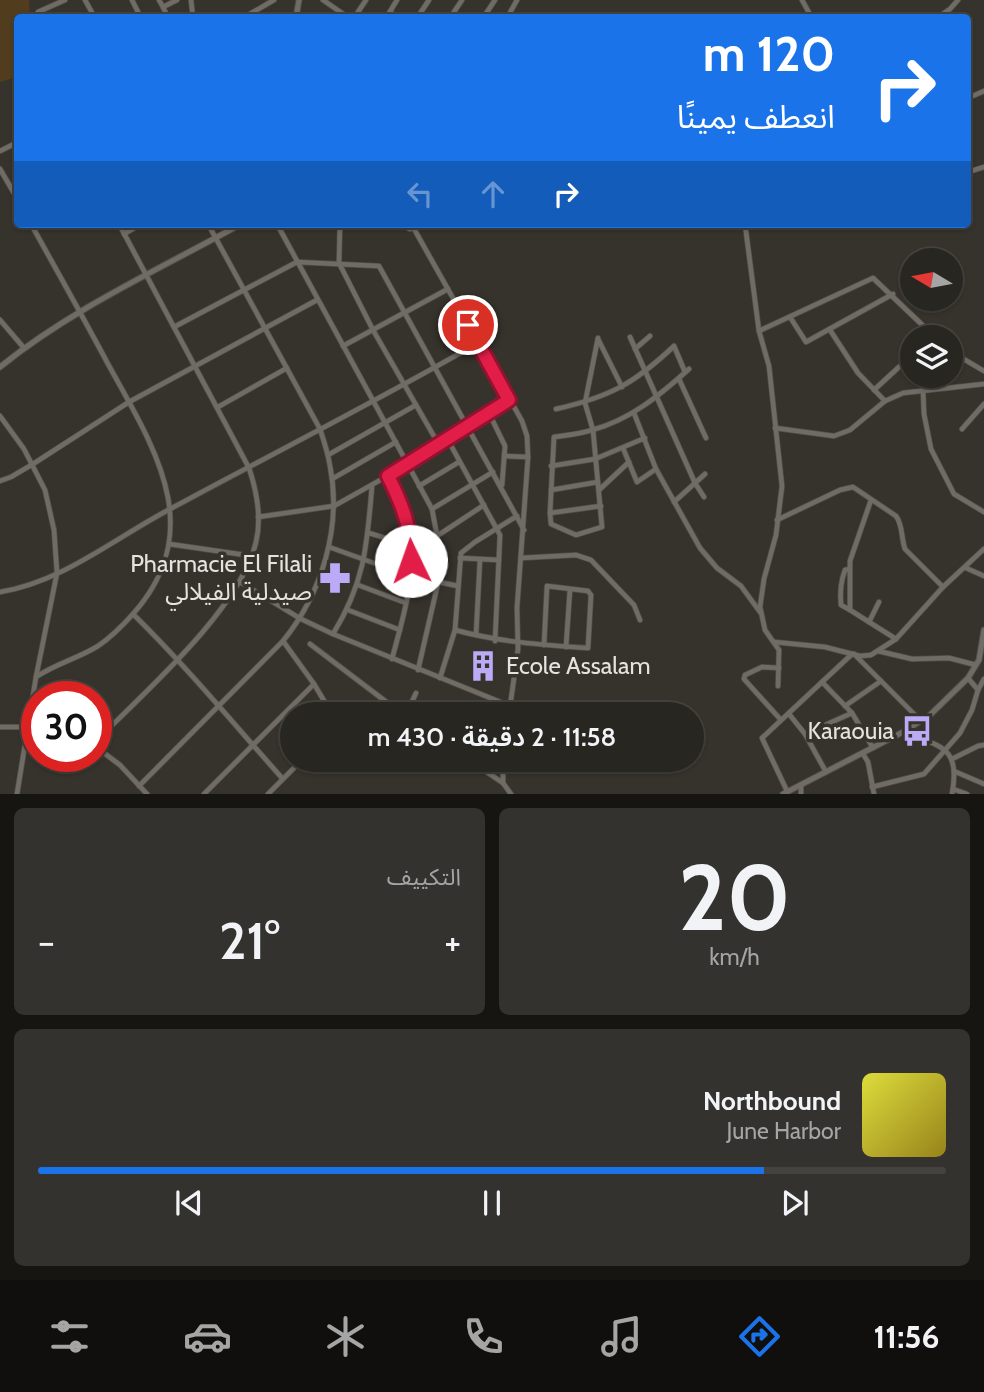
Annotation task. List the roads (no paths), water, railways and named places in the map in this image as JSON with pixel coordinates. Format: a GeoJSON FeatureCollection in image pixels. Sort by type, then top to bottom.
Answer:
{"type":"FeatureCollection","features":[{"type":"Feature","properties":{"kind":"street"},"geometry":{"type":"LineString","coordinates":[[38,12],[65,0]]}},
{"type":"Feature","properties":{"kind":"street"},"geometry":{"type":"LineString","coordinates":[[159,0],[166,14]]}},
{"type":"Feature","properties":{"kind":"street"},"geometry":{"type":"LineString","coordinates":[[163,7],[177,0]]}},
{"type":"Feature","properties":{"kind":"street"},"geometry":{"type":"LineString","coordinates":[[250,14],[274,0]]}},
{"type":"Feature","properties":{"kind":"street"},"geometry":{"type":"LineString","coordinates":[[323,0],[346,14]]}},
{"type":"Feature","properties":{"kind":"street"},"geometry":{"type":"LineString","coordinates":[[355,14],[366,0]]}},
{"type":"Feature","properties":{"kind":"street"},"geometry":{"type":"LineString","coordinates":[[393,14],[390,12],[397,0]]}},
{"type":"Feature","properties":{"kind":"street"},"geometry":{"type":"LineString","coordinates":[[943,14],[958,0]]}},
{"type":"Feature","properties":{"kind":"street"},"geometry":{"type":"LineString","coordinates":[[0,169],[14,193]]}},
{"type":"Feature","properties":{"kind":"street"},"geometry":{"type":"LineString","coordinates":[[33,228],[129,402],[161,467],[169,509],[169,544],[159,579],[133,614],[99,646],[53,666],[36,677]]}},
{"type":"Feature","properties":{"kind":"street"},"geometry":{"type":"LineString","coordinates":[[112,725],[178,658],[229,599],[240,582],[258,532],[257,500],[249,468],[121,228]]}},
{"type":"Feature","properties":{"kind":"street"},"geometry":{"type":"LineString","coordinates":[[124,234],[134,228]]}},
{"type":"Feature","properties":{"kind":"street"},"geometry":{"type":"LineString","coordinates":[[139,786],[283,641],[301,619],[329,547],[334,506],[332,479],[320,429],[210,228]]}},
{"type":"Feature","properties":{"kind":"street"},"geometry":{"type":"LineString","coordinates":[[0,367],[80,312],[235,228]]}},
{"type":"Feature","properties":{"kind":"street"},"geometry":{"type":"LineString","coordinates":[[279,228],[432,509],[437,536],[438,583],[418,670]]}},
{"type":"Feature","properties":{"kind":"street"},"geometry":{"type":"LineString","coordinates":[[340,228],[339,263],[373,330],[439,445]]}},
{"type":"Feature","properties":{"kind":"street"},"geometry":{"type":"LineString","coordinates":[[416,228],[522,421],[527,436],[524,530],[517,608],[518,643],[511,702]]}},
{"type":"Feature","properties":{"kind":"street"},"geometry":{"type":"LineString","coordinates":[[746,228],[760,331],[769,366],[782,486],[776,535],[762,588],[761,612],[763,625],[779,650],[778,686]]}},
{"type":"Feature","properties":{"kind":"street"},"geometry":{"type":"LineString","coordinates":[[174,327],[297,262],[379,266],[524,530]]}},
{"type":"Feature","properties":{"kind":"street"},"geometry":{"type":"LineString","coordinates":[[760,331],[873,278],[922,325]]}},
{"type":"Feature","properties":{"kind":"street"},"geometry":{"type":"LineString","coordinates":[[343,346],[448,289]]}},
{"type":"Feature","properties":{"kind":"street"},"geometry":{"type":"LineString","coordinates":[[790,317],[806,342],[892,295]]}},
{"type":"Feature","properties":{"kind":"street"},"geometry":{"type":"LineString","coordinates":[[0,481],[33,464],[129,402],[317,300]]}},
{"type":"Feature","properties":{"kind":"street"},"geometry":{"type":"LineString","coordinates":[[0,320],[24,348]]}},
{"type":"Feature","properties":{"kind":"street"},"geometry":{"type":"LineString","coordinates":[[830,330],[858,373],[885,401]]}},
{"type":"Feature","properties":{"kind":"street"},"geometry":{"type":"LineString","coordinates":[[635,349],[650,336]]}},
{"type":"Feature","properties":{"kind":"street"},"geometry":{"type":"LineString","coordinates":[[629,337],[695,483],[704,496]]}},
{"type":"Feature","properties":{"kind":"street"},"geometry":{"type":"LineString","coordinates":[[556,409],[585,403],[622,387],[646,373],[674,346],[687,371],[657,398],[634,413],[593,430],[554,436],[551,524],[576,535],[602,527],[593,430],[585,403],[598,338],[622,387]]}},
{"type":"Feature","properties":{"kind":"street"},"geometry":{"type":"LineString","coordinates":[[0,592],[27,587],[57,573],[169,509],[478,342]]}},
{"type":"Feature","properties":{"kind":"street"},"geometry":{"type":"LineString","coordinates":[[963,359],[984,371]]}},
{"type":"Feature","properties":{"kind":"street"},"geometry":{"type":"LineString","coordinates":[[874,390],[900,366]]}},
{"type":"Feature","properties":{"kind":"street"},"geometry":{"type":"LineString","coordinates":[[218,407],[287,368]]}},
{"type":"Feature","properties":{"kind":"street"},"geometry":{"type":"LineString","coordinates":[[679,378],[706,439]]}},
{"type":"Feature","properties":{"kind":"street"},"geometry":{"type":"LineString","coordinates":[[775,428],[834,436],[850,430],[885,401],[903,393],[984,384]]}},
{"type":"Feature","properties":{"kind":"street"},"geometry":{"type":"LineString","coordinates":[[923,390],[924,414],[931,449],[954,494],[984,512]]}},
{"type":"Feature","properties":{"kind":"street"},"geometry":{"type":"LineString","coordinates":[[258,517],[334,506],[407,465],[509,400]]}},
{"type":"Feature","properties":{"kind":"street"},"geometry":{"type":"LineString","coordinates":[[962,429],[984,404]]}},
{"type":"Feature","properties":{"kind":"street"},"geometry":{"type":"LineString","coordinates":[[328,455],[416,405]]}},
{"type":"Feature","properties":{"kind":"street"},"geometry":{"type":"LineString","coordinates":[[489,413],[505,446],[501,487]]}},
{"type":"Feature","properties":{"kind":"street"},"geometry":{"type":"LineString","coordinates":[[634,413],[656,469],[705,555],[741,586],[761,612]]}},
{"type":"Feature","properties":{"kind":"street"},"geometry":{"type":"LineString","coordinates":[[0,416],[33,464],[45,490],[51,514],[57,573],[35,681]]}},
{"type":"Feature","properties":{"kind":"street"},"geometry":{"type":"LineString","coordinates":[[551,466],[596,458],[645,439]]}},
{"type":"Feature","properties":{"kind":"street"},"geometry":{"type":"LineString","coordinates":[[448,440],[500,535],[495,641]]}},
{"type":"Feature","properties":{"kind":"street"},"geometry":{"type":"LineString","coordinates":[[332,479],[396,442]]}},
{"type":"Feature","properties":{"kind":"street"},"geometry":{"type":"LineString","coordinates":[[623,448],[637,482],[656,469]]}},
{"type":"Feature","properties":{"kind":"street"},"geometry":{"type":"LineString","coordinates":[[504,456],[528,457]]}},
{"type":"Feature","properties":{"kind":"street"},"geometry":{"type":"LineString","coordinates":[[419,486],[459,462]]}},
{"type":"Feature","properties":{"kind":"street"},"geometry":{"type":"LineString","coordinates":[[599,490],[629,462]]}},
{"type":"Feature","properties":{"kind":"street"},"geometry":{"type":"LineString","coordinates":[[432,509],[493,472]]}},
{"type":"Feature","properties":{"kind":"street"},"geometry":{"type":"LineString","coordinates":[[674,502],[705,474]]}},
{"type":"Feature","properties":{"kind":"street"},"geometry":{"type":"LineString","coordinates":[[388,476],[402,504],[411,546],[406,603],[392,659]]}},
{"type":"Feature","properties":{"kind":"street"},"geometry":{"type":"LineString","coordinates":[[551,490],[598,482]]}},
{"type":"Feature","properties":{"kind":"street"},"geometry":{"type":"LineString","coordinates":[[333,634],[348,610],[365,561],[372,486]]}},
{"type":"Feature","properties":{"kind":"street"},"geometry":{"type":"LineString","coordinates":[[777,521],[849,486],[897,516],[905,549],[943,587]]}},
{"type":"Feature","properties":{"kind":"street"},"geometry":{"type":"LineString","coordinates":[[850,610],[853,550],[871,500]]}},
{"type":"Feature","properties":{"kind":"street"},"geometry":{"type":"LineString","coordinates":[[437,536],[484,505]]}},
{"type":"Feature","properties":{"kind":"street"},"geometry":{"type":"LineString","coordinates":[[550,513],[601,506]]}},
{"type":"Feature","properties":{"kind":"street"},"geometry":{"type":"LineString","coordinates":[[440,678],[455,631],[461,553],[517,516]]}},
{"type":"Feature","properties":{"kind":"street"},"geometry":{"type":"LineString","coordinates":[[368,533],[411,546]]}},
{"type":"Feature","properties":{"kind":"street"},"geometry":{"type":"LineString","coordinates":[[169,544],[251,556]]}},
{"type":"Feature","properties":{"kind":"street"},"geometry":{"type":"LineString","coordinates":[[329,547],[410,576],[458,586]]}},
{"type":"Feature","properties":{"kind":"street"},"geometry":{"type":"LineString","coordinates":[[772,642],[825,647],[867,656],[896,639],[943,587],[984,549]]}},
{"type":"Feature","properties":{"kind":"street"},"geometry":{"type":"LineString","coordinates":[[521,558],[576,555],[591,560],[634,605],[640,620]]}},
{"type":"Feature","properties":{"kind":"street"},"geometry":{"type":"LineString","coordinates":[[460,558],[499,560]]}},
{"type":"Feature","properties":{"kind":"street"},"geometry":{"type":"LineString","coordinates":[[475,636],[480,559]]}},
{"type":"Feature","properties":{"kind":"street"},"geometry":{"type":"LineString","coordinates":[[966,568],[984,576]]}},
{"type":"Feature","properties":{"kind":"street"},"geometry":{"type":"LineString","coordinates":[[850,569],[843,573],[841,605],[896,639]]}},
{"type":"Feature","properties":{"kind":"street"},"geometry":{"type":"LineString","coordinates":[[240,582],[301,619],[333,634],[500,702]]}},
{"type":"Feature","properties":{"kind":"street"},"geometry":{"type":"LineString","coordinates":[[358,585],[406,603]]}},
{"type":"Feature","properties":{"kind":"street"},"geometry":{"type":"LineString","coordinates":[[455,631],[495,641],[566,647],[589,648],[591,595],[588,591],[547,586],[544,645]]}},
{"type":"Feature","properties":{"kind":"street"},"geometry":{"type":"LineString","coordinates":[[566,647],[570,589]]}},
{"type":"Feature","properties":{"kind":"street"},"geometry":{"type":"LineString","coordinates":[[869,622],[879,602]]}},
{"type":"Feature","properties":{"kind":"street"},"geometry":{"type":"LineString","coordinates":[[348,610],[400,631]]}},
{"type":"Feature","properties":{"kind":"street"},"geometry":{"type":"LineString","coordinates":[[133,614],[178,658],[218,708],[282,778]]}},
{"type":"Feature","properties":{"kind":"street"},"geometry":{"type":"LineString","coordinates":[[853,654],[762,740],[785,792],[863,754],[940,707],[980,662],[984,630]]}},
{"type":"Feature","properties":{"kind":"street"},"geometry":{"type":"LineString","coordinates":[[283,641],[325,702]]}},
{"type":"Feature","properties":{"kind":"street"},"geometry":{"type":"LineString","coordinates":[[310,644],[383,702]]}},
{"type":"Feature","properties":{"kind":"street"},"geometry":{"type":"LineString","coordinates":[[877,651],[912,659],[949,658],[980,662]]}},
{"type":"Feature","properties":{"kind":"street"},"geometry":{"type":"LineString","coordinates":[[853,654],[921,721]]}},
{"type":"Feature","properties":{"kind":"street"},"geometry":{"type":"LineString","coordinates":[[779,668],[759,668],[745,675],[744,679],[781,720]]}},
{"type":"Feature","properties":{"kind":"street"},"geometry":{"type":"LineString","coordinates":[[968,678],[978,690]]}},
{"type":"Feature","properties":{"kind":"street"},"geometry":{"type":"LineString","coordinates":[[863,754],[868,762],[873,790],[924,774],[954,742],[965,724],[984,679]]}},
{"type":"Feature","properties":{"kind":"street"},"geometry":{"type":"LineString","coordinates":[[845,706],[881,681]]}},
{"type":"Feature","properties":{"kind":"street"},"geometry":{"type":"LineString","coordinates":[[822,682],[852,713],[873,748]]}},
{"type":"Feature","properties":{"kind":"street"},"geometry":{"type":"LineString","coordinates":[[204,793],[314,684]]}},
{"type":"Feature","properties":{"kind":"street"},"geometry":{"type":"LineString","coordinates":[[412,702],[416,693]]}},
{"type":"Feature","properties":{"kind":"street"},"geometry":{"type":"LineString","coordinates":[[805,734],[852,713]]}},
{"type":"Feature","properties":{"kind":"street"},"geometry":{"type":"LineString","coordinates":[[789,714],[805,734],[826,772]]}},
{"type":"Feature","properties":{"kind":"street"},"geometry":{"type":"LineString","coordinates":[[0,727],[21,726]]}},
{"type":"Feature","properties":{"kind":"street"},"geometry":{"type":"LineString","coordinates":[[903,732],[946,749],[956,772],[953,791],[967,793]]}},
{"type":"Feature","properties":{"kind":"street"},"geometry":{"type":"LineString","coordinates":[[952,759],[984,745]]}},
{"type":"Feature","properties":{"kind":"street"},"geometry":{"type":"LineString","coordinates":[[112,759],[147,793]]}},
{"type":"Feature","properties":{"kind":"street"},"geometry":{"type":"LineString","coordinates":[[17,793],[21,771]]}},
{"type":"Feature","properties":{"kind":"street"},"geometry":{"type":"LineString","coordinates":[[268,793],[289,772]]}},
{"type":"Feature","properties":{"kind":"street"},"geometry":{"type":"LineString","coordinates":[[487,772],[503,783],[511,793]]}},
{"type":"Feature","properties":{"kind":"street"},"geometry":{"type":"LineString","coordinates":[[503,772],[503,783]]}},
{"type":"Feature","properties":{"kind":"street"},"geometry":{"type":"LineString","coordinates":[[956,772],[984,783]]}},
{"type":"Feature","properties":{"kind":"street"},"geometry":{"type":"LineString","coordinates":[[801,785],[801,793]]}},
{"type":"Feature","properties":{"kind":"place","name":"Pharmacie El Filali صيدلية الفيلالي"},"geometry":{"type":"Point","coordinates":[335,578]}},
{"type":"Feature","properties":{"kind":"place","name":"Ecole Assalam"},"geometry":{"type":"Point","coordinates":[483,666]}},
{"type":"Feature","properties":{"kind":"place","name":"Karaouia"},"geometry":{"type":"Point","coordinates":[917,731]}}]}
